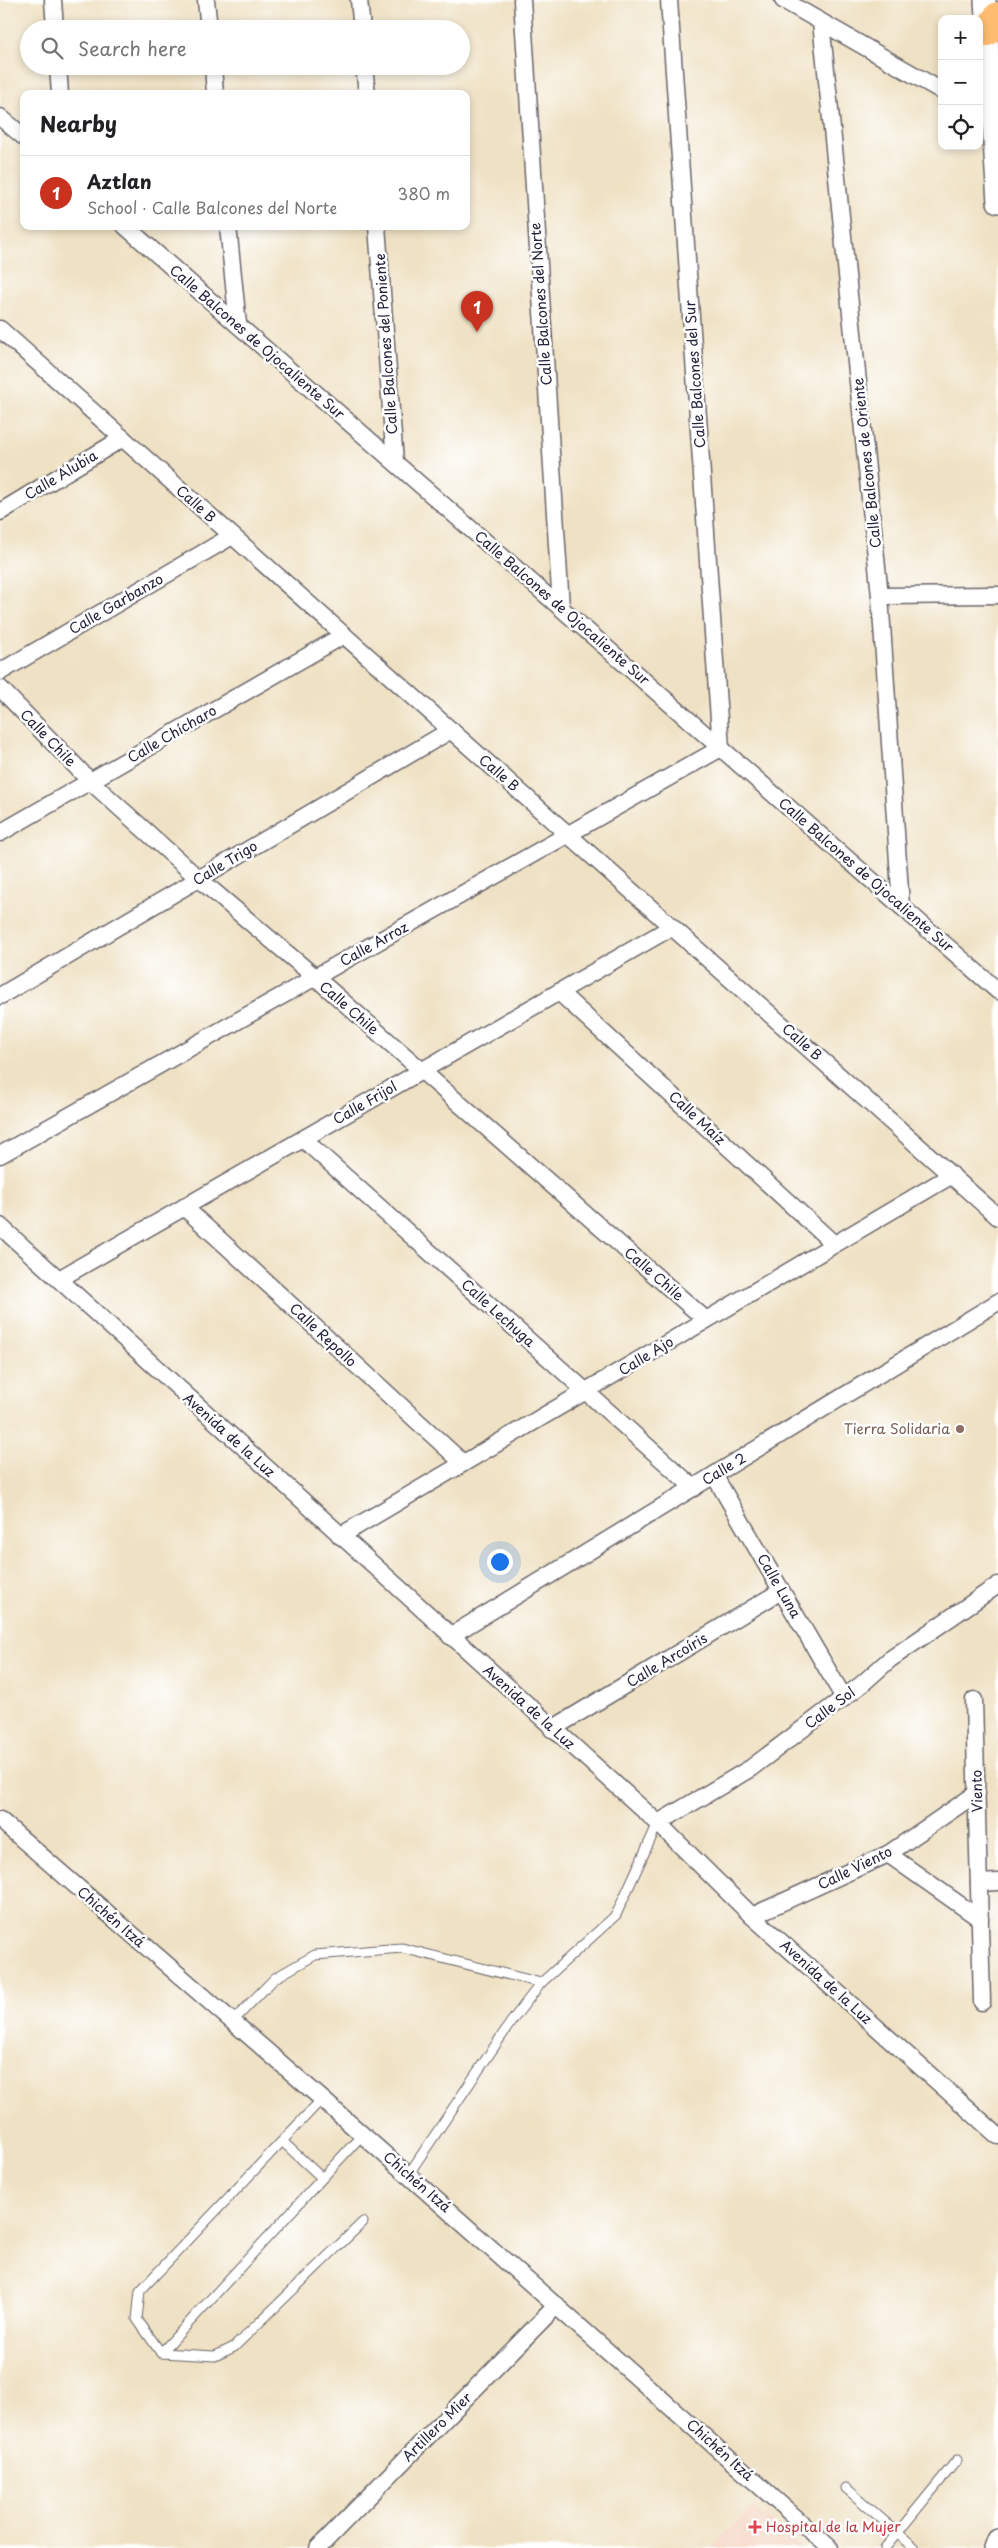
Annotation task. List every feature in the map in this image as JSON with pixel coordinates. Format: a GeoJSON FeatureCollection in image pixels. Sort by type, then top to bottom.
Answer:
{"type":"FeatureCollection","features":[{"type":"Feature","properties":{"kind":"street"},"geometry":{"type":"LineString","coordinates":[[53,0],[54,20]]}},
{"type":"Feature","properties":{"kind":"street"},"geometry":{"type":"LineString","coordinates":[[206,0],[208,20]]}},
{"type":"Feature","properties":{"kind":"street"},"geometry":{"type":"LineString","coordinates":[[359,0],[361,20]]}},
{"type":"Feature","properties":{"kind":"street","name":"Calle Balcones del Norte"},"geometry":{"type":"LineString","coordinates":[[522,0],[561,607]]}},
{"type":"Feature","properties":{"kind":"street","name":"Calle Balcones del Sur"},"geometry":{"type":"LineString","coordinates":[[668,0],[721,748]]}},
{"type":"Feature","properties":{"kind":"street"},"geometry":{"type":"LineString","coordinates":[[783,0],[938,89]]}},
{"type":"Feature","properties":{"kind":"street"},"geometry":{"type":"LineString","coordinates":[[985,0],[992,24],[985,116],[998,202]]}},
{"type":"Feature","properties":{"kind":"street","name":"Calle Balcones de Oriente"},"geometry":{"type":"LineString","coordinates":[[821,22],[880,596],[901,906]]}},
{"type":"Feature","properties":{"kind":"street"},"geometry":{"type":"LineString","coordinates":[[59,75],[60,90]]}},
{"type":"Feature","properties":{"kind":"street"},"geometry":{"type":"LineString","coordinates":[[214,75],[215,90]]}},
{"type":"Feature","properties":{"kind":"street"},"geometry":{"type":"LineString","coordinates":[[365,75],[366,90]]}},
{"type":"Feature","properties":{"kind":"street"},"geometry":{"type":"LineString","coordinates":[[0,117],[20,134]]}},
{"type":"Feature","properties":{"kind":"street","name":"Calle Balcones de Ojocaliente Sur"},"geometry":{"type":"LineString","coordinates":[[130,230],[998,991]]}},
{"type":"Feature","properties":{"kind":"street"},"geometry":{"type":"LineString","coordinates":[[228,230],[238,325]]}},
{"type":"Feature","properties":{"kind":"street","name":"Calle Balcones del Poniente"},"geometry":{"type":"LineString","coordinates":[[377,230],[395,462]]}},
{"type":"Feature","properties":{"kind":"street","name":"Calle B"},"geometry":{"type":"LineString","coordinates":[[0,329],[998,1217]]}},
{"type":"Feature","properties":{"kind":"street","name":"Calle Alubia"},"geometry":{"type":"LineString","coordinates":[[0,512],[123,438]]}},
{"type":"Feature","properties":{"kind":"street","name":"Calle Garbanzo"},"geometry":{"type":"LineString","coordinates":[[0,672],[232,536]]}},
{"type":"Feature","properties":{"kind":"street"},"geometry":{"type":"LineString","coordinates":[[880,596],[998,595]]}},
{"type":"Feature","properties":{"kind":"street","name":"Calle Chícharo"},"geometry":{"type":"LineString","coordinates":[[0,832],[344,635]]}},
{"type":"Feature","properties":{"kind":"street","name":"Calle Chile"},"geometry":{"type":"LineString","coordinates":[[0,688],[90,781],[199,879],[315,977],[706,1320]]}},
{"type":"Feature","properties":{"kind":"street","name":"Calle Trigo"},"geometry":{"type":"LineString","coordinates":[[0,996],[451,730]]}},
{"type":"Feature","properties":{"kind":"street","name":"Calle Arroz"},"geometry":{"type":"LineString","coordinates":[[0,1155],[721,748]]}},
{"type":"Feature","properties":{"kind":"street","name":"Calle Frijol"},"geometry":{"type":"LineString","coordinates":[[58,1279],[672,927]]}},
{"type":"Feature","properties":{"kind":"street","name":"Calle Maíz"},"geometry":{"type":"LineString","coordinates":[[559,992],[834,1244]]}},
{"type":"Feature","properties":{"kind":"street","name":"Calle Lechuga"},"geometry":{"type":"LineString","coordinates":[[303,1138],[694,1488]]}},
{"type":"Feature","properties":{"kind":"street","name":"Calle Ajo"},"geometry":{"type":"LineString","coordinates":[[340,1536],[952,1175]]}},
{"type":"Feature","properties":{"kind":"street","name":"Calle Repollo"},"geometry":{"type":"LineString","coordinates":[[184,1207],[463,1464]]}},
{"type":"Feature","properties":{"kind":"street","name":"Avenida de la Luz"},"geometry":{"type":"LineString","coordinates":[[0,1226],[552,1729],[658,1823],[752,1916],[998,2136]]}},
{"type":"Feature","properties":{"kind":"street","name":"Calle 2"},"geometry":{"type":"LineString","coordinates":[[450,1636],[998,1302]]}},
{"type":"Feature","properties":{"kind":"street","name":"Calle Luna"},"geometry":{"type":"LineString","coordinates":[[714,1475],[844,1698]]}},
{"type":"Feature","properties":{"kind":"street","name":"Calle Sol"},"geometry":{"type":"LineString","coordinates":[[658,1823],[751,1768],[844,1698],[888,1660],[998,1585]]}},
{"type":"Feature","properties":{"kind":"street","name":"Calle Arcoíris"},"geometry":{"type":"LineString","coordinates":[[552,1729],[782,1591]]}},
{"type":"Feature","properties":{"kind":"street","name":"Viento"},"geometry":{"type":"LineString","coordinates":[[974,1700],[982,2002]]}},
{"type":"Feature","properties":{"kind":"street","name":"Calle Viento"},"geometry":{"type":"LineString","coordinates":[[752,1916],[888,1854],[977,1793]]}},
{"type":"Feature","properties":{"kind":"street","name":"Chichén Itzá"},"geometry":{"type":"LineString","coordinates":[[0,1820],[557,2305],[830,2548]]}},
{"type":"Feature","properties":{"kind":"street"},"geometry":{"type":"LineString","coordinates":[[888,1854],[980,1919]]}},
{"type":"Feature","properties":{"kind":"street"},"geometry":{"type":"LineString","coordinates":[[979,1883],[998,1882]]}},
{"type":"Feature","properties":{"kind":"street","name":"Artillero Mier"},"geometry":{"type":"LineString","coordinates":[[318,2548],[557,2305]]}},
{"type":"Feature","properties":{"kind":"street"},"geometry":{"type":"LineString","coordinates":[[995,2548],[998,2540]]}},
{"type":"Feature","properties":{"kind":"lane"},"geometry":{"type":"LineString","coordinates":[[408,2175],[511,2022],[541,1983],[616,1916],[658,1823]]}},
{"type":"Feature","properties":{"kind":"lane"},"geometry":{"type":"LineString","coordinates":[[232,2022],[275,1978],[315,1956],[402,1948],[541,1983]]}},
{"type":"Feature","properties":{"kind":"lane"},"geometry":{"type":"LineString","coordinates":[[161,2353],[137,2319],[140,2291],[322,2099]]}},
{"type":"Feature","properties":{"kind":"lane"},"geometry":{"type":"LineString","coordinates":[[161,2353],[362,2135]]}},
{"type":"Feature","properties":{"kind":"lane"},"geometry":{"type":"LineString","coordinates":[[283,2142],[322,2178]]}},
{"type":"Feature","properties":{"kind":"lane"},"geometry":{"type":"LineString","coordinates":[[161,2353],[215,2356],[234,2347],[363,2222]]}},
{"type":"Feature","properties":{"kind":"lane"},"geometry":{"type":"LineString","coordinates":[[885,2548],[957,2460]]}},
{"type":"Feature","properties":{"kind":"lane"},"geometry":{"type":"LineString","coordinates":[[846,2488],[915,2548]]}},
{"type":"Feature","properties":{"kind":"shaded area","name":"Hospital de la Mujer"},"geometry":{"type":"Polygon","coordinates":[[[753,2506],[802,2548],[712,2548],[753,2506]]]}},
{"type":"Feature","properties":{"kind":"place","name":"Aztlan"},"geometry":{"type":"Point","coordinates":[477,332]}},
{"type":"Feature","properties":{"kind":"place","name":"Tierra Solidaria"},"geometry":{"type":"Point","coordinates":[960,1429]}},
{"type":"Feature","properties":{"kind":"place","name":"Hospital de la Mujer"},"geometry":{"type":"Point","coordinates":[755,2527]}}]}
